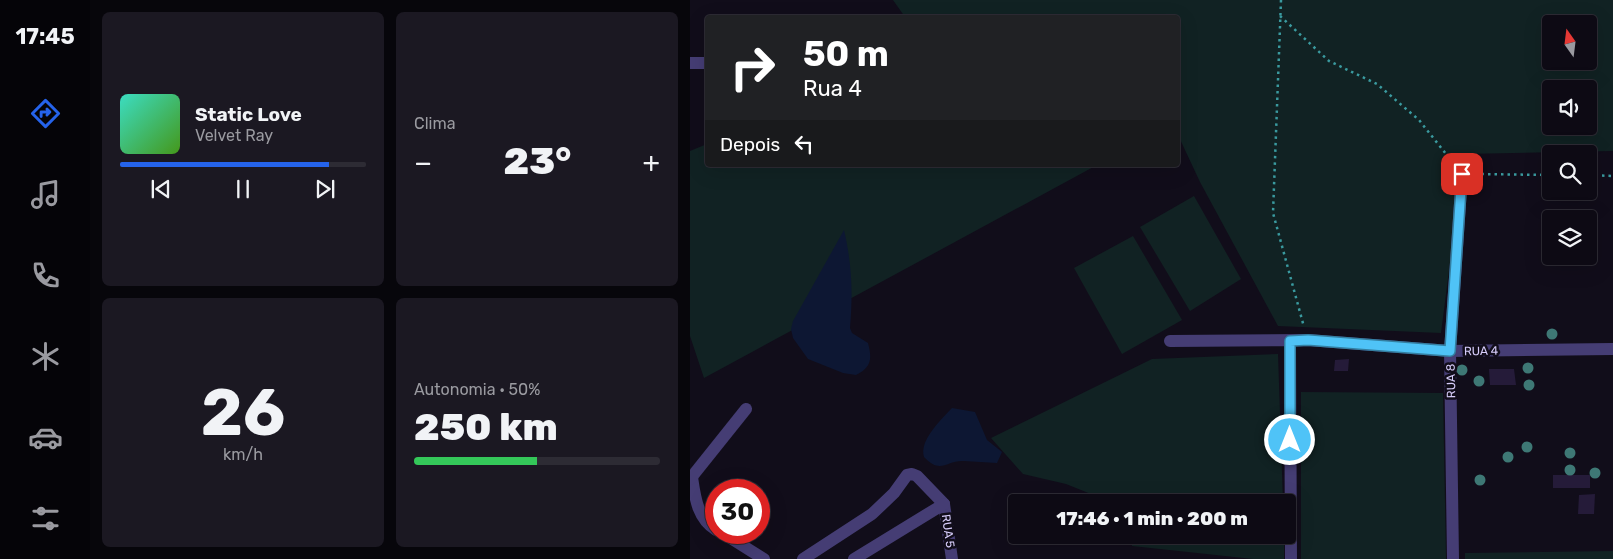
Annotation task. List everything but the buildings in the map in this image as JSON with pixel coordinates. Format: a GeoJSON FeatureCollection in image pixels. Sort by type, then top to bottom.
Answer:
{"type":"FeatureCollection","features":[{"type":"Feature","properties":{"kind":"street"},"geometry":{"type":"LineString","coordinates":[[690,63],[705,63]]}},
{"type":"Feature","properties":{"kind":"street","name":"RUA 8"},"geometry":{"type":"LineString","coordinates":[[1453,559],[1450,351],[1462,174]]}},
{"type":"Feature","properties":{"kind":"street","name":"RUA 4"},"geometry":{"type":"LineString","coordinates":[[1170,341],[1308,340],[1450,351],[1613,349]]}},
{"type":"Feature","properties":{"kind":"street"},"geometry":{"type":"LineString","coordinates":[[1290,341],[1291,559]]}},
{"type":"Feature","properties":{"kind":"street"},"geometry":{"type":"LineString","coordinates":[[705,518],[697,506],[691,478],[746,409]]}},
{"type":"Feature","properties":{"kind":"street"},"geometry":{"type":"LineString","coordinates":[[803,559],[872,514],[894,493],[907,475],[917,476],[944,504],[854,559]]}},
{"type":"Feature","properties":{"kind":"street","name":"RUA 5"},"geometry":{"type":"LineString","coordinates":[[944,504],[952,559]]}},
{"type":"Feature","properties":{"kind":"street"},"geometry":{"type":"LineString","coordinates":[[740,544],[764,559]]}},
{"type":"Feature","properties":{"kind":"path"},"geometry":{"type":"LineString","coordinates":[[1281,0],[1273,213],[1308,340]]}},
{"type":"Feature","properties":{"kind":"path"},"geometry":{"type":"LineString","coordinates":[[1280,16],[1329,61],[1377,84],[1419,120],[1462,174],[1542,175]]}},
{"type":"Feature","properties":{"kind":"path"},"geometry":{"type":"LineString","coordinates":[[1597,175],[1613,176]]}},
{"type":"Feature","properties":{"kind":"shaded area"},"geometry":{"type":"Polygon","coordinates":[[[893,0],[1613,0],[1613,151],[1597,151],[1597,145],[1542,145],[1542,152],[1464,154],[1441,333],[1278,326],[1200,182],[1180,139],[1180,15],[904,15],[893,0]]]}},
{"type":"Feature","properties":{"kind":"shaded area"},"geometry":{"type":"Polygon","coordinates":[[[705,145],[705,167],[1093,167],[704,378],[690,336],[690,151],[705,145]]]}},
{"type":"Feature","properties":{"kind":"shaded area"},"geometry":{"type":"Polygon","coordinates":[[[1194,196],[1241,279],[1190,311],[1140,227],[1194,196]]]}},
{"type":"Feature","properties":{"kind":"shaded area"},"geometry":{"type":"Polygon","coordinates":[[[1133,236],[1182,320],[1122,354],[1074,268],[1133,236]]]}},
{"type":"Feature","properties":{"kind":"shaded area"},"geometry":{"type":"Polygon","coordinates":[[[1278,354],[1283,494],[1091,494],[1066,484],[1023,474],[991,438],[1152,359],[1278,354]]]}},
{"type":"Feature","properties":{"kind":"shaded area"},"geometry":{"type":"Polygon","coordinates":[[[1301,392],[1443,393],[1446,559],[1301,559],[1301,392]]]}},
{"type":"Feature","properties":{"kind":"shaded area"},"geometry":{"type":"Polygon","coordinates":[[[1132,544],[1284,544],[1284,559],[1253,559],[1132,546],[1132,544]]]}},
{"type":"Feature","properties":{"kind":"shaded area"},"geometry":{"type":"Polygon","coordinates":[[[1613,551],[1613,559],[1465,559],[1465,553],[1613,551]]]}},
{"type":"Feature","properties":{"kind":"water"},"geometry":{"type":"Polygon","coordinates":[[[844,230],[851,279],[850,328],[852,333],[868,343],[870,353],[870,362],[865,369],[856,375],[843,373],[808,359],[793,338],[791,329],[793,321],[844,230]]]}},
{"type":"Feature","properties":{"kind":"water"},"geometry":{"type":"Polygon","coordinates":[[[952,408],[975,412],[987,440],[1002,452],[997,463],[958,461],[939,466],[924,457],[923,451],[928,437],[952,408]]]}},
{"type":"Feature","properties":{"kind":"route"},"geometry":{"type":"LineString","coordinates":[[1290,440],[1290,341],[1308,340],[1450,351],[1462,174]]}}]}
